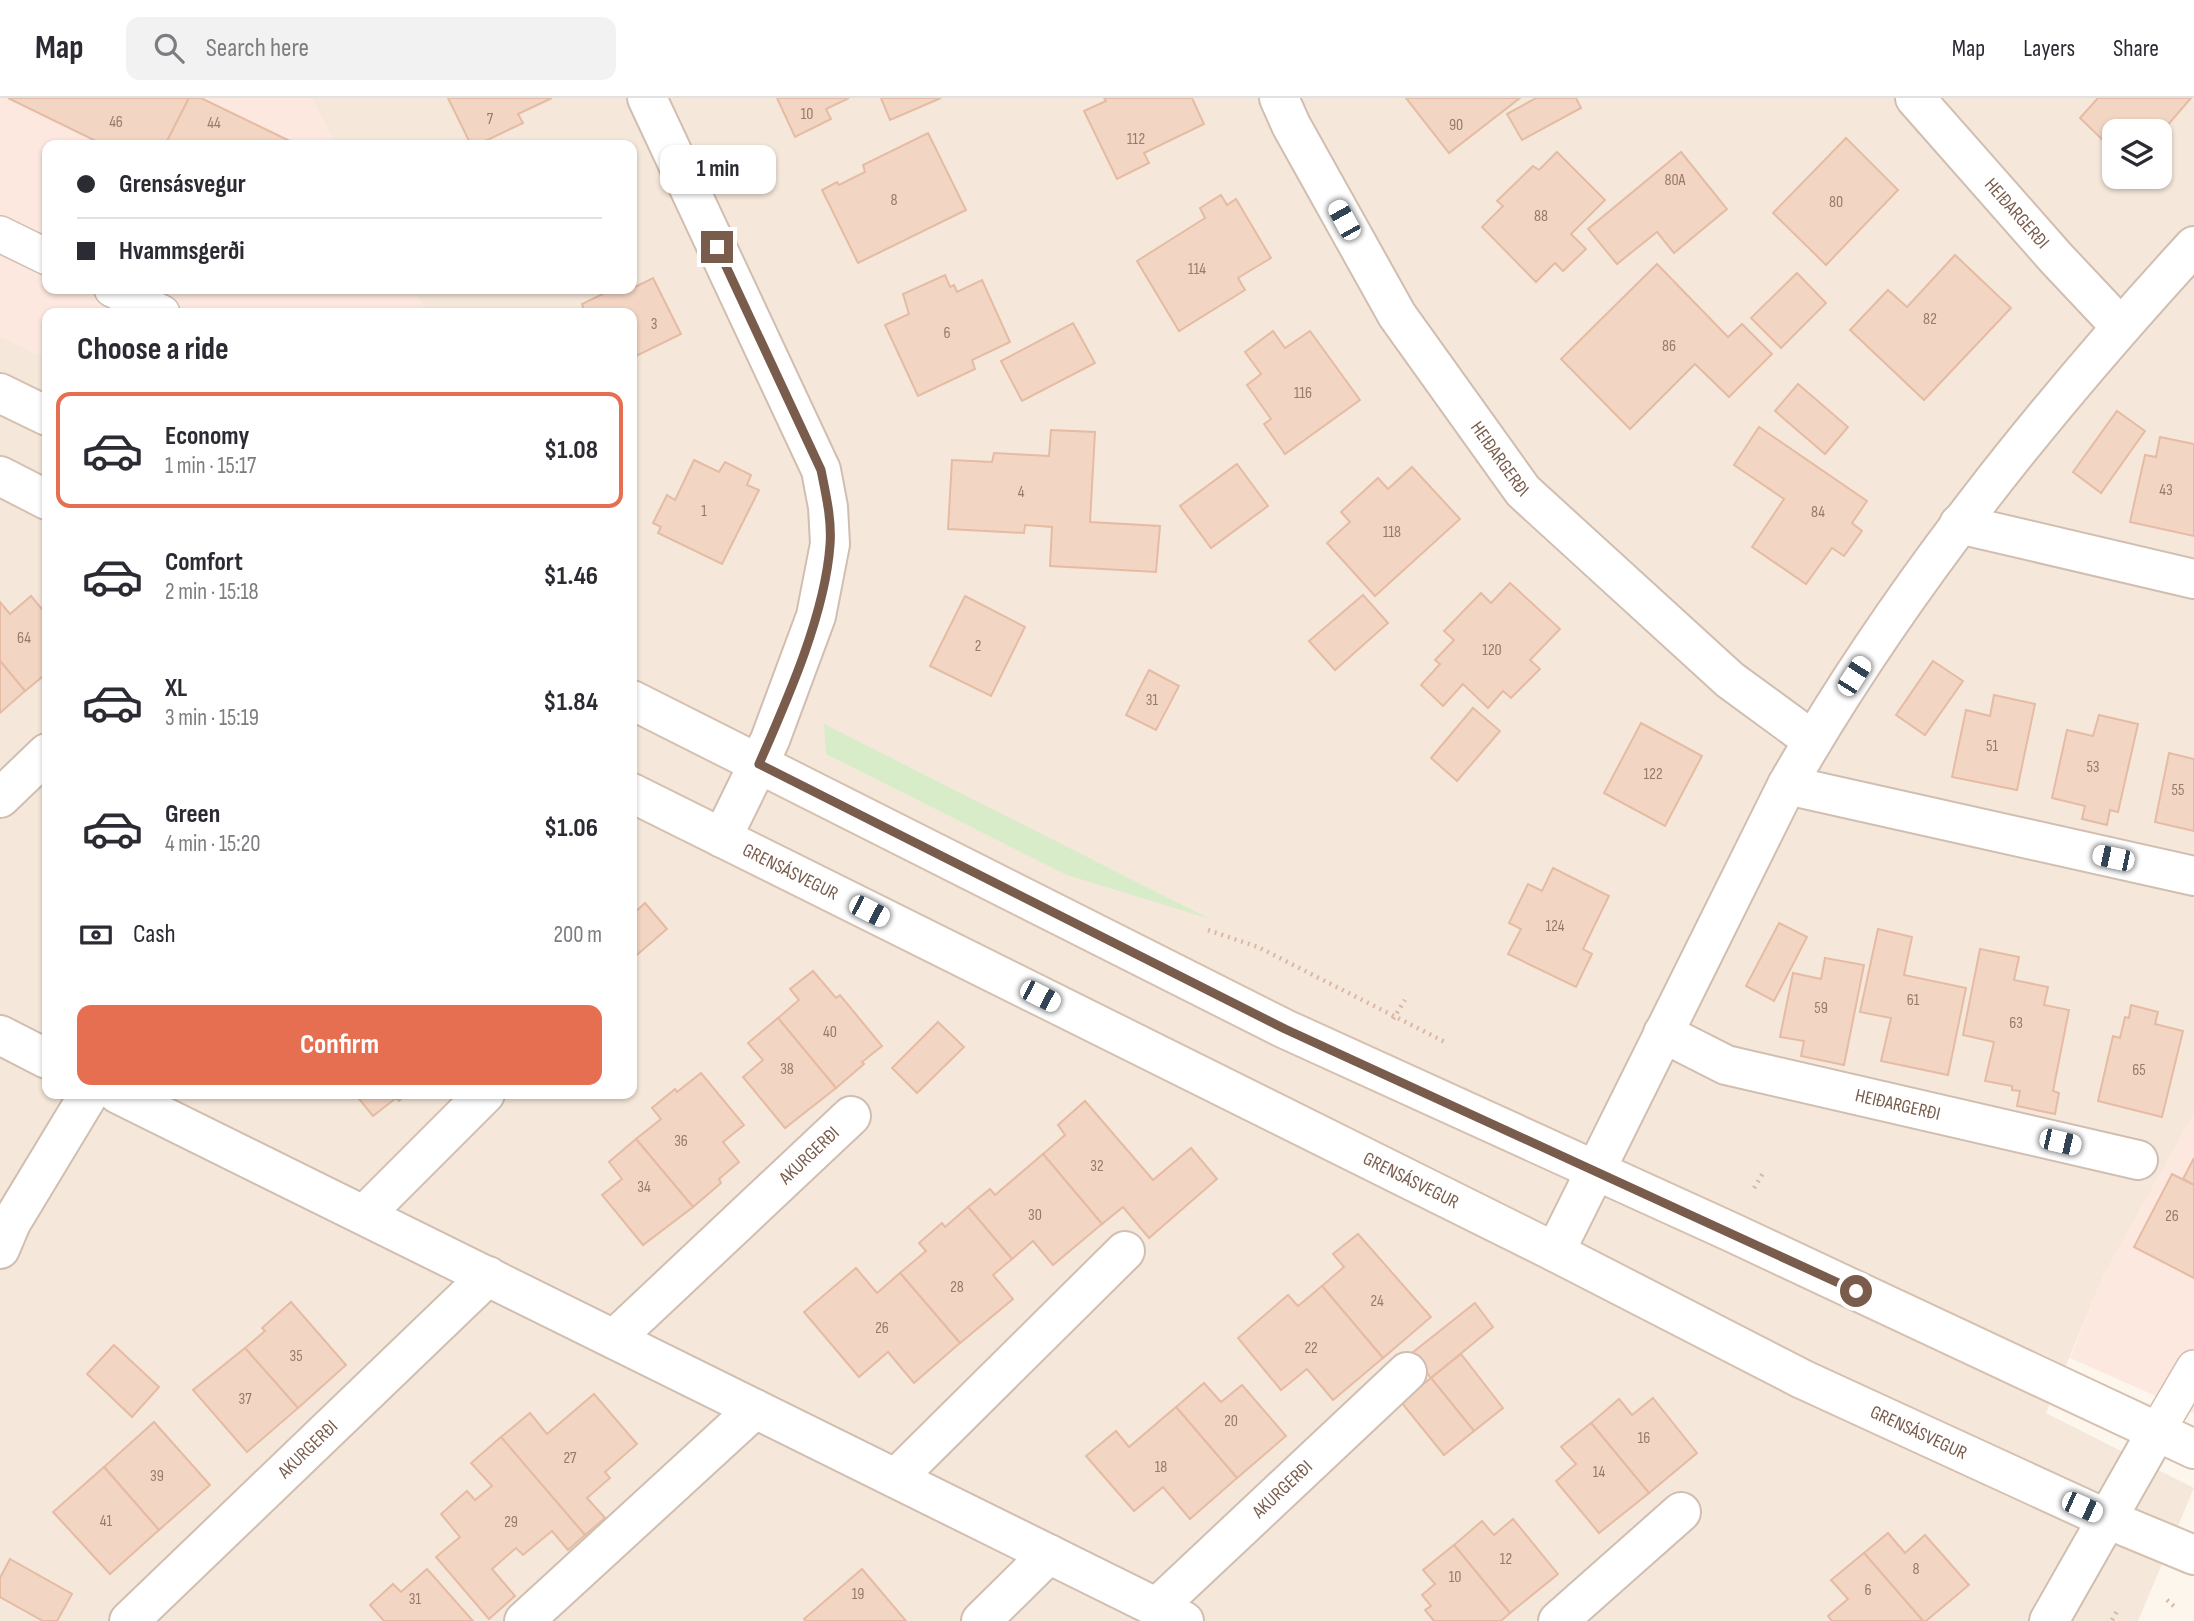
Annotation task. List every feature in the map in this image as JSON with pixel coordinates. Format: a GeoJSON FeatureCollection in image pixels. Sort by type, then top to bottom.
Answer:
{"type":"FeatureCollection","features":[{"type":"Feature","properties":{"kind":"street"},"geometry":{"type":"LineString","coordinates":[[647,98],[821,470],[828,506],[830,544],[816,616],[793,682],[759,764],[722,838]]}},
{"type":"Feature","properties":{"kind":"street","name":"HEIÐARGERÐI"},"geometry":{"type":"LineString","coordinates":[[1279,98],[1291,125],[1397,315],[1523,491],[1730,680],[1812,740]]}},
{"type":"Feature","properties":{"kind":"street","name":"HEIÐARGERÐI"},"geometry":{"type":"LineString","coordinates":[[1915,98],[2047,248],[2120,326]]}},
{"type":"Feature","properties":{"kind":"street"},"geometry":{"type":"LineString","coordinates":[[1555,1252],[1787,785],[1812,740],[1959,524],[2120,326],[2179,281],[2194,246]]}},
{"type":"Feature","properties":{"kind":"street"},"geometry":{"type":"LineString","coordinates":[[0,393],[42,414]]}},
{"type":"Feature","properties":{"kind":"street"},"geometry":{"type":"LineString","coordinates":[[0,476],[42,497]]}},
{"type":"Feature","properties":{"kind":"street"},"geometry":{"type":"LineString","coordinates":[[1959,524],[2194,579]]}},
{"type":"Feature","properties":{"kind":"street"},"geometry":{"type":"LineString","coordinates":[[637,703],[1285,1029],[2194,1449]]}},
{"type":"Feature","properties":{"kind":"street"},"geometry":{"type":"LineString","coordinates":[[0,798],[42,758]]}},
{"type":"Feature","properties":{"kind":"street"},"geometry":{"type":"LineString","coordinates":[[1787,785],[2194,876]]}},
{"type":"Feature","properties":{"kind":"street","name":"GRENSÁSVEGUR"},"geometry":{"type":"LineString","coordinates":[[637,796],[1555,1252],[1802,1379],[2107,1519],[2194,1555]]}},
{"type":"Feature","properties":{"kind":"street","name":"HEIÐARGERÐI"},"geometry":{"type":"LineString","coordinates":[[1663,1033],[1726,1065],[2138,1160]]}},
{"type":"Feature","properties":{"kind":"street"},"geometry":{"type":"LineString","coordinates":[[0,1035],[42,1056]]}},
{"type":"Feature","properties":{"kind":"street"},"geometry":{"type":"LineString","coordinates":[[0,1249],[11,1223],[86,1099]]}},
{"type":"Feature","properties":{"kind":"street","name":"AKURGERÐI"},"geometry":{"type":"LineString","coordinates":[[128,1099],[1171,1614],[1408,1372]]}},
{"type":"Feature","properties":{"kind":"street"},"geometry":{"type":"LineString","coordinates":[[364,1215],[480,1099]]}},
{"type":"Feature","properties":{"kind":"street","name":"AKURGERÐI"},"geometry":{"type":"LineString","coordinates":[[614,1339],[851,1116]]}},
{"type":"Feature","properties":{"kind":"street"},"geometry":{"type":"LineString","coordinates":[[896,1478],[1125,1251]]}},
{"type":"Feature","properties":{"kind":"street","name":"AKURGERÐI"},"geometry":{"type":"LineString","coordinates":[[129,1621],[488,1276]]}},
{"type":"Feature","properties":{"kind":"street"},"geometry":{"type":"LineString","coordinates":[[524,1621],[755,1409]]}},
{"type":"Feature","properties":{"kind":"street"},"geometry":{"type":"LineString","coordinates":[[2049,1621],[2157,1431]]}},
{"type":"Feature","properties":{"kind":"street"},"geometry":{"type":"LineString","coordinates":[[1558,1621],[1681,1512]]}},
{"type":"Feature","properties":{"kind":"street"},"geometry":{"type":"LineString","coordinates":[[981,1621],[1049,1554]]}},
{"type":"Feature","properties":{"kind":"lane"},"geometry":{"type":"LineString","coordinates":[[0,234],[42,255]]}},
{"type":"Feature","properties":{"kind":"lane"},"geometry":{"type":"LineString","coordinates":[[122,294],[152,308]]}},
{"type":"Feature","properties":{"kind":"lane"},"geometry":{"type":"LineString","coordinates":[[2157,1431],[2194,1368]]}},
{"type":"Feature","properties":{"kind":"path"},"geometry":{"type":"LineString","coordinates":[[1389,1026],[1405,1000]]}},
{"type":"Feature","properties":{"kind":"path"},"geometry":{"type":"LineString","coordinates":[[2111,1621],[2119,1608]]}},
{"type":"Feature","properties":{"kind":"shaded area"},"geometry":{"type":"Polygon","coordinates":[[[0,98],[311,98],[333,140],[42,140],[42,294],[416,294],[423,308],[42,308],[42,357],[0,336],[0,98]]]}},
{"type":"Feature","properties":{"kind":"shaded area"},"geometry":{"type":"Polygon","coordinates":[[[311,98],[2194,98],[2194,1114],[2104,1275],[2046,1413],[2194,1488],[2138,1621],[0,1621],[0,336],[42,357],[42,1099],[637,1099],[637,308],[423,308],[416,294],[637,294],[637,140],[333,140],[311,98]]]}},
{"type":"Feature","properties":{"kind":"shaded area"},"geometry":{"type":"Polygon","coordinates":[[[2194,1114],[2194,1413],[2070,1358],[2104,1275],[2194,1114]]]}},
{"type":"Feature","properties":{"kind":"green space"},"geometry":{"type":"Polygon","coordinates":[[[824,724],[1210,919],[1067,875],[826,754],[824,724]]]}},
{"type":"Feature","properties":{"kind":"building"},"geometry":{"type":"Polygon","coordinates":[[[8,98],[189,98],[168,140],[94,140],[8,98]]]}},
{"type":"Feature","properties":{"kind":"building"},"geometry":{"type":"Polygon","coordinates":[[[189,98],[201,98],[288,140],[168,140],[189,98]]]}},
{"type":"Feature","properties":{"kind":"building"},"geometry":{"type":"Polygon","coordinates":[[[448,98],[552,98],[518,114],[523,123],[487,140],[469,140],[448,98]]]}},
{"type":"Feature","properties":{"kind":"building"},"geometry":{"type":"Polygon","coordinates":[[[777,98],[849,98],[826,109],[831,119],[795,137],[777,98]]]}},
{"type":"Feature","properties":{"kind":"building"},"geometry":{"type":"Polygon","coordinates":[[[881,98],[941,98],[890,120],[881,98]]]}},
{"type":"Feature","properties":{"kind":"building"},"geometry":{"type":"Polygon","coordinates":[[[1104,98],[1192,98],[1204,124],[1144,153],[1149,163],[1117,179],[1084,111],[1106,101],[1104,98]]]}},
{"type":"Feature","properties":{"kind":"building"},"geometry":{"type":"Polygon","coordinates":[[[1406,98],[1520,98],[1449,153],[1406,98]]]}},
{"type":"Feature","properties":{"kind":"building"},"geometry":{"type":"Polygon","coordinates":[[[1536,98],[1576,98],[1581,108],[1522,140],[1507,114],[1536,98]]]}},
{"type":"Feature","properties":{"kind":"building"},"geometry":{"type":"Polygon","coordinates":[[[2098,98],[2191,98],[2172,120],[2102,119],[2102,139],[2080,118],[2098,98]]]}},
{"type":"Feature","properties":{"kind":"building"},"geometry":{"type":"Polygon","coordinates":[[[928,133],[966,210],[858,263],[822,190],[865,172],[863,165],[928,133]]]}},
{"type":"Feature","properties":{"kind":"building"},"geometry":{"type":"Polygon","coordinates":[[[1846,138],[1898,190],[1826,265],[1773,213],[1846,138]]]}},
{"type":"Feature","properties":{"kind":"building"},"geometry":{"type":"Polygon","coordinates":[[[1557,152],[1605,200],[1571,234],[1586,249],[1563,271],[1555,263],[1536,282],[1482,227],[1503,206],[1497,201],[1533,166],[1539,170],[1557,152]]]}},
{"type":"Feature","properties":{"kind":"building"},"geometry":{"type":"Polygon","coordinates":[[[1681,152],[1727,209],[1674,253],[1657,232],[1617,264],[1588,229],[1681,152]]]}},
{"type":"Feature","properties":{"kind":"building"},"geometry":{"type":"Polygon","coordinates":[[[1221,195],[1227,205],[1236,199],[1271,258],[1238,278],[1245,290],[1179,331],[1137,261],[1205,218],[1200,208],[1221,195]]]}},
{"type":"Feature","properties":{"kind":"building"},"geometry":{"type":"Polygon","coordinates":[[[1955,255],[2011,308],[1924,400],[1850,330],[1888,290],[1907,307],[1955,255]]]}},
{"type":"Feature","properties":{"kind":"building"},"geometry":{"type":"Polygon","coordinates":[[[1657,264],[1728,337],[1742,324],[1772,354],[1729,397],[1695,364],[1630,429],[1561,359],[1657,264]]]}},
{"type":"Feature","properties":{"kind":"building"},"geometry":{"type":"Polygon","coordinates":[[[1797,273],[1826,303],[1781,348],[1751,318],[1797,273]]]}},
{"type":"Feature","properties":{"kind":"building"},"geometry":{"type":"Polygon","coordinates":[[[945,275],[950,287],[954,285],[957,292],[982,280],[1010,342],[972,360],[975,369],[918,396],[885,325],[909,314],[903,294],[945,275]]]}},
{"type":"Feature","properties":{"kind":"building"},"geometry":{"type":"Polygon","coordinates":[[[653,278],[681,334],[637,356],[637,308],[583,308],[582,304],[603,294],[637,294],[637,286],[653,278]]]}},
{"type":"Feature","properties":{"kind":"building"},"geometry":{"type":"Polygon","coordinates":[[[1073,323],[1095,363],[1022,401],[1001,361],[1073,323]]]}},
{"type":"Feature","properties":{"kind":"building"},"geometry":{"type":"Polygon","coordinates":[[[1273,331],[1285,348],[1310,331],[1360,400],[1285,454],[1264,424],[1271,419],[1247,385],[1261,374],[1245,352],[1273,331]]]}},
{"type":"Feature","properties":{"kind":"building"},"geometry":{"type":"Polygon","coordinates":[[[1798,384],[1848,427],[1825,454],[1775,411],[1798,384]]]}},
{"type":"Feature","properties":{"kind":"building"},"geometry":{"type":"Polygon","coordinates":[[[2117,411],[2145,431],[2101,493],[2073,472],[2117,411]]]}},
{"type":"Feature","properties":{"kind":"building"},"geometry":{"type":"Polygon","coordinates":[[[1759,427],[1867,501],[1852,523],[1862,531],[1844,556],[1832,548],[1806,584],[1752,547],[1784,499],[1734,465],[1759,427]]]}},
{"type":"Feature","properties":{"kind":"building"},"geometry":{"type":"Polygon","coordinates":[[[1051,430],[1095,432],[1090,522],[1160,526],[1156,572],[1050,566],[1052,527],[1025,525],[1024,533],[948,529],[952,460],[992,462],[994,453],[1049,456],[1051,430]]]}},
{"type":"Feature","properties":{"kind":"building"},"geometry":{"type":"Polygon","coordinates":[[[2160,437],[2194,444],[2194,536],[2130,522],[2145,455],[2156,457],[2160,437]]]}},
{"type":"Feature","properties":{"kind":"building"},"geometry":{"type":"Polygon","coordinates":[[[694,460],[719,472],[725,462],[751,475],[747,485],[759,490],[722,564],[658,533],[661,527],[653,523],[667,495],[675,500],[694,460]]]}},
{"type":"Feature","properties":{"kind":"building"},"geometry":{"type":"Polygon","coordinates":[[[1237,464],[1268,506],[1211,548],[1180,506],[1237,464]]]}},
{"type":"Feature","properties":{"kind":"building"},"geometry":{"type":"Polygon","coordinates":[[[1412,467],[1460,519],[1375,596],[1327,543],[1350,522],[1341,512],[1378,478],[1388,489],[1412,467]]]}},
{"type":"Feature","properties":{"kind":"building"},"geometry":{"type":"Polygon","coordinates":[[[1510,583],[1560,629],[1530,660],[1540,669],[1511,698],[1503,691],[1488,708],[1463,684],[1443,706],[1421,685],[1440,664],[1435,660],[1454,640],[1444,631],[1481,593],[1491,603],[1510,583]]]}},
{"type":"Feature","properties":{"kind":"building"},"geometry":{"type":"Polygon","coordinates":[[[1363,595],[1388,623],[1335,670],[1309,641],[1363,595]]]}},
{"type":"Feature","properties":{"kind":"building"},"geometry":{"type":"Polygon","coordinates":[[[31,596],[42,609],[42,677],[25,691],[0,661],[0,602],[10,614],[31,596]]]}},
{"type":"Feature","properties":{"kind":"building"},"geometry":{"type":"Polygon","coordinates":[[[965,596],[1025,627],[991,696],[930,666],[965,596]]]}},
{"type":"Feature","properties":{"kind":"building"},"geometry":{"type":"Polygon","coordinates":[[[0,661],[25,691],[0,713],[0,661]]]}},
{"type":"Feature","properties":{"kind":"building"},"geometry":{"type":"Polygon","coordinates":[[[1933,661],[1963,681],[1925,735],[1896,715],[1933,661]]]}},
{"type":"Feature","properties":{"kind":"building"},"geometry":{"type":"Polygon","coordinates":[[[1149,670],[1179,686],[1156,730],[1126,715],[1149,670]]]}},
{"type":"Feature","properties":{"kind":"building"},"geometry":{"type":"Polygon","coordinates":[[[1994,695],[2035,704],[2017,790],[1952,777],[1966,710],[1990,716],[1994,695]]]}},
{"type":"Feature","properties":{"kind":"building"},"geometry":{"type":"Polygon","coordinates":[[[1473,708],[1500,731],[1457,781],[1431,758],[1473,708]]]}},
{"type":"Feature","properties":{"kind":"building"},"geometry":{"type":"Polygon","coordinates":[[[2099,715],[2138,724],[2118,812],[2110,810],[2107,825],[2082,819],[2085,806],[2052,798],[2067,730],[2093,736],[2099,715]]]}},
{"type":"Feature","properties":{"kind":"building"},"geometry":{"type":"Polygon","coordinates":[[[1641,723],[1702,756],[1665,826],[1604,793],[1641,723]]]}},
{"type":"Feature","properties":{"kind":"building"},"geometry":{"type":"Polygon","coordinates":[[[2169,753],[2194,759],[2194,831],[2155,822],[2169,753]]]}},
{"type":"Feature","properties":{"kind":"building"},"geometry":{"type":"Polygon","coordinates":[[[1553,868],[1609,896],[1583,949],[1592,954],[1576,987],[1508,954],[1521,929],[1509,923],[1528,884],[1542,891],[1553,868]]]}},
{"type":"Feature","properties":{"kind":"building"},"geometry":{"type":"Polygon","coordinates":[[[645,903],[667,929],[637,955],[637,910],[645,903]]]}},
{"type":"Feature","properties":{"kind":"building"},"geometry":{"type":"Polygon","coordinates":[[[1779,923],[1807,937],[1774,1001],[1746,986],[1779,923]]]}},
{"type":"Feature","properties":{"kind":"building"},"geometry":{"type":"Polygon","coordinates":[[[1878,929],[1912,937],[1904,975],[1966,988],[1948,1075],[1881,1061],[1891,1018],[1860,1012],[1878,929]]]}},
{"type":"Feature","properties":{"kind":"building"},"geometry":{"type":"Polygon","coordinates":[[[1980,949],[2019,957],[2014,980],[2048,987],[2044,1005],[2069,1010],[2053,1091],[2059,1093],[2055,1114],[2017,1106],[2020,1091],[2012,1090],[2012,1086],[1985,1081],[1994,1042],[1963,1035],[1980,949]]]}},
{"type":"Feature","properties":{"kind":"building"},"geometry":{"type":"Polygon","coordinates":[[[1825,958],[1864,965],[1844,1065],[1801,1056],[1804,1041],[1780,1037],[1793,973],[1821,979],[1825,958]]]}},
{"type":"Feature","properties":{"kind":"building"},"geometry":{"type":"Polygon","coordinates":[[[813,971],[836,998],[840,995],[882,1046],[836,1088],[778,1018],[799,1000],[790,989],[813,971]]]}},
{"type":"Feature","properties":{"kind":"building"},"geometry":{"type":"Polygon","coordinates":[[[2131,1005],[2158,1012],[2155,1024],[2183,1031],[2162,1117],[2098,1101],[2113,1036],[2120,1038],[2125,1017],[2129,1018],[2131,1005]]]}},
{"type":"Feature","properties":{"kind":"building"},"geometry":{"type":"Polygon","coordinates":[[[778,1018],[836,1088],[785,1128],[743,1077],[763,1060],[748,1043],[778,1018]]]}},
{"type":"Feature","properties":{"kind":"building"},"geometry":{"type":"Polygon","coordinates":[[[938,1022],[964,1047],[917,1093],[892,1068],[938,1022]]]}},
{"type":"Feature","properties":{"kind":"building"},"geometry":{"type":"Polygon","coordinates":[[[701,1073],[744,1125],[723,1142],[739,1162],[719,1179],[721,1183],[693,1207],[636,1139],[661,1119],[652,1108],[701,1073]]]}},
{"type":"Feature","properties":{"kind":"building"},"geometry":{"type":"Polygon","coordinates":[[[359,1099],[395,1099],[373,1116],[359,1099]]]}},
{"type":"Feature","properties":{"kind":"building"},"geometry":{"type":"Polygon","coordinates":[[[1085,1101],[1153,1180],[1191,1148],[1217,1179],[1149,1238],[1123,1207],[1102,1224],[1043,1154],[1065,1135],[1058,1125],[1085,1101]]]}},
{"type":"Feature","properties":{"kind":"building"},"geometry":{"type":"Polygon","coordinates":[[[636,1139],[693,1207],[643,1245],[602,1195],[622,1179],[609,1162],[636,1139]]]}},
{"type":"Feature","properties":{"kind":"building"},"geometry":{"type":"Polygon","coordinates":[[[1043,1154],[1102,1224],[1053,1265],[1033,1241],[1012,1259],[968,1207],[990,1189],[995,1195],[1043,1154]]]}},
{"type":"Feature","properties":{"kind":"building"},"geometry":{"type":"Polygon","coordinates":[[[2194,1158],[2194,1185],[2183,1179],[2194,1158]]]}},
{"type":"Feature","properties":{"kind":"building"},"geometry":{"type":"Polygon","coordinates":[[[2172,1174],[2194,1185],[2194,1278],[2134,1247],[2172,1174]]]}},
{"type":"Feature","properties":{"kind":"building"},"geometry":{"type":"Polygon","coordinates":[[[968,1207],[1012,1259],[993,1275],[1013,1299],[960,1343],[900,1273],[926,1251],[919,1243],[942,1223],[945,1227],[968,1207]]]}},
{"type":"Feature","properties":{"kind":"building"},"geometry":{"type":"Polygon","coordinates":[[[1358,1234],[1431,1317],[1383,1358],[1322,1286],[1344,1267],[1333,1254],[1358,1234]]]}},
{"type":"Feature","properties":{"kind":"building"},"geometry":{"type":"Polygon","coordinates":[[[856,1268],[877,1293],[900,1273],[960,1343],[914,1383],[888,1352],[859,1377],[804,1312],[856,1268]]]}},
{"type":"Feature","properties":{"kind":"building"},"geometry":{"type":"Polygon","coordinates":[[[1322,1286],[1383,1358],[1333,1400],[1307,1369],[1281,1390],[1238,1338],[1288,1295],[1298,1306],[1322,1286]]]}},
{"type":"Feature","properties":{"kind":"building"},"geometry":{"type":"Polygon","coordinates":[[[291,1302],[346,1365],[298,1408],[245,1348],[265,1331],[262,1328],[291,1302]]]}},
{"type":"Feature","properties":{"kind":"building"},"geometry":{"type":"Polygon","coordinates":[[[1475,1303],[1493,1327],[1431,1378],[1412,1353],[1475,1303]]]}},
{"type":"Feature","properties":{"kind":"building"},"geometry":{"type":"Polygon","coordinates":[[[114,1345],[159,1387],[132,1417],[87,1374],[114,1345]]]}},
{"type":"Feature","properties":{"kind":"building"},"geometry":{"type":"Polygon","coordinates":[[[245,1348],[298,1408],[247,1452],[193,1390],[245,1348]]]}},
{"type":"Feature","properties":{"kind":"building"},"geometry":{"type":"Polygon","coordinates":[[[1461,1354],[1503,1408],[1474,1431],[1431,1378],[1461,1354]]]}},
{"type":"Feature","properties":{"kind":"building"},"geometry":{"type":"Polygon","coordinates":[[[1431,1378],[1474,1431],[1444,1455],[1401,1402],[1431,1378]]]}},
{"type":"Feature","properties":{"kind":"building"},"geometry":{"type":"Polygon","coordinates":[[[1204,1383],[1221,1402],[1242,1385],[1286,1436],[1237,1478],[1176,1407],[1204,1383]]]}},
{"type":"Feature","properties":{"kind":"building"},"geometry":{"type":"Polygon","coordinates":[[[594,1394],[637,1444],[605,1472],[610,1478],[587,1498],[605,1518],[585,1535],[501,1437],[530,1413],[547,1434],[594,1394]]]}},
{"type":"Feature","properties":{"kind":"building"},"geometry":{"type":"Polygon","coordinates":[[[1653,1398],[1697,1453],[1649,1493],[1591,1423],[1619,1399],[1632,1415],[1653,1398]]]}},
{"type":"Feature","properties":{"kind":"building"},"geometry":{"type":"Polygon","coordinates":[[[1176,1407],[1237,1478],[1190,1519],[1163,1487],[1134,1511],[1086,1456],[1116,1431],[1129,1447],[1176,1407]]]}},
{"type":"Feature","properties":{"kind":"building"},"geometry":{"type":"Polygon","coordinates":[[[154,1422],[210,1485],[159,1530],[104,1467],[154,1422]]]}},
{"type":"Feature","properties":{"kind":"building"},"geometry":{"type":"Polygon","coordinates":[[[1591,1423],[1649,1493],[1599,1533],[1556,1481],[1576,1464],[1561,1447],[1591,1423]]]}},
{"type":"Feature","properties":{"kind":"building"},"geometry":{"type":"Polygon","coordinates":[[[501,1437],[585,1535],[568,1550],[552,1531],[523,1555],[516,1548],[492,1569],[515,1596],[489,1619],[436,1557],[460,1537],[441,1514],[467,1491],[475,1500],[492,1486],[471,1463],[501,1437]]]}},
{"type":"Feature","properties":{"kind":"building"},"geometry":{"type":"Polygon","coordinates":[[[104,1467],[159,1530],[110,1574],[53,1512],[104,1467]]]}},
{"type":"Feature","properties":{"kind":"building"},"geometry":{"type":"Polygon","coordinates":[[[1513,1519],[1558,1574],[1510,1613],[1454,1545],[1482,1521],[1494,1535],[1513,1519]]]}},
{"type":"Feature","properties":{"kind":"building"},"geometry":{"type":"Polygon","coordinates":[[[1888,1533],[1905,1553],[1925,1535],[1969,1585],[1923,1621],[1864,1553],[1888,1533]]]}},
{"type":"Feature","properties":{"kind":"building"},"geometry":{"type":"Polygon","coordinates":[[[1454,1545],[1510,1613],[1501,1621],[1434,1621],[1425,1610],[1431,1606],[1422,1595],[1435,1584],[1423,1570],[1454,1545]]]}},
{"type":"Feature","properties":{"kind":"building"},"geometry":{"type":"Polygon","coordinates":[[[1864,1553],[1923,1621],[1832,1621],[1828,1616],[1848,1599],[1831,1580],[1864,1553]]]}},
{"type":"Feature","properties":{"kind":"building"},"geometry":{"type":"Polygon","coordinates":[[[10,1559],[72,1594],[57,1621],[43,1621],[0,1597],[0,1578],[10,1559]]]}},
{"type":"Feature","properties":{"kind":"building"},"geometry":{"type":"Polygon","coordinates":[[[427,1569],[473,1621],[384,1621],[370,1605],[393,1584],[401,1592],[427,1569]]]}},
{"type":"Feature","properties":{"kind":"building"},"geometry":{"type":"Polygon","coordinates":[[[862,1569],[906,1621],[804,1619],[862,1569]]]}},
{"type":"Feature","properties":{"kind":"route"},"geometry":{"type":"LineString","coordinates":[[717,247],[821,470],[828,506],[830,544],[816,616],[793,682],[759,764],[1285,1029],[1856,1291]]}}]}
